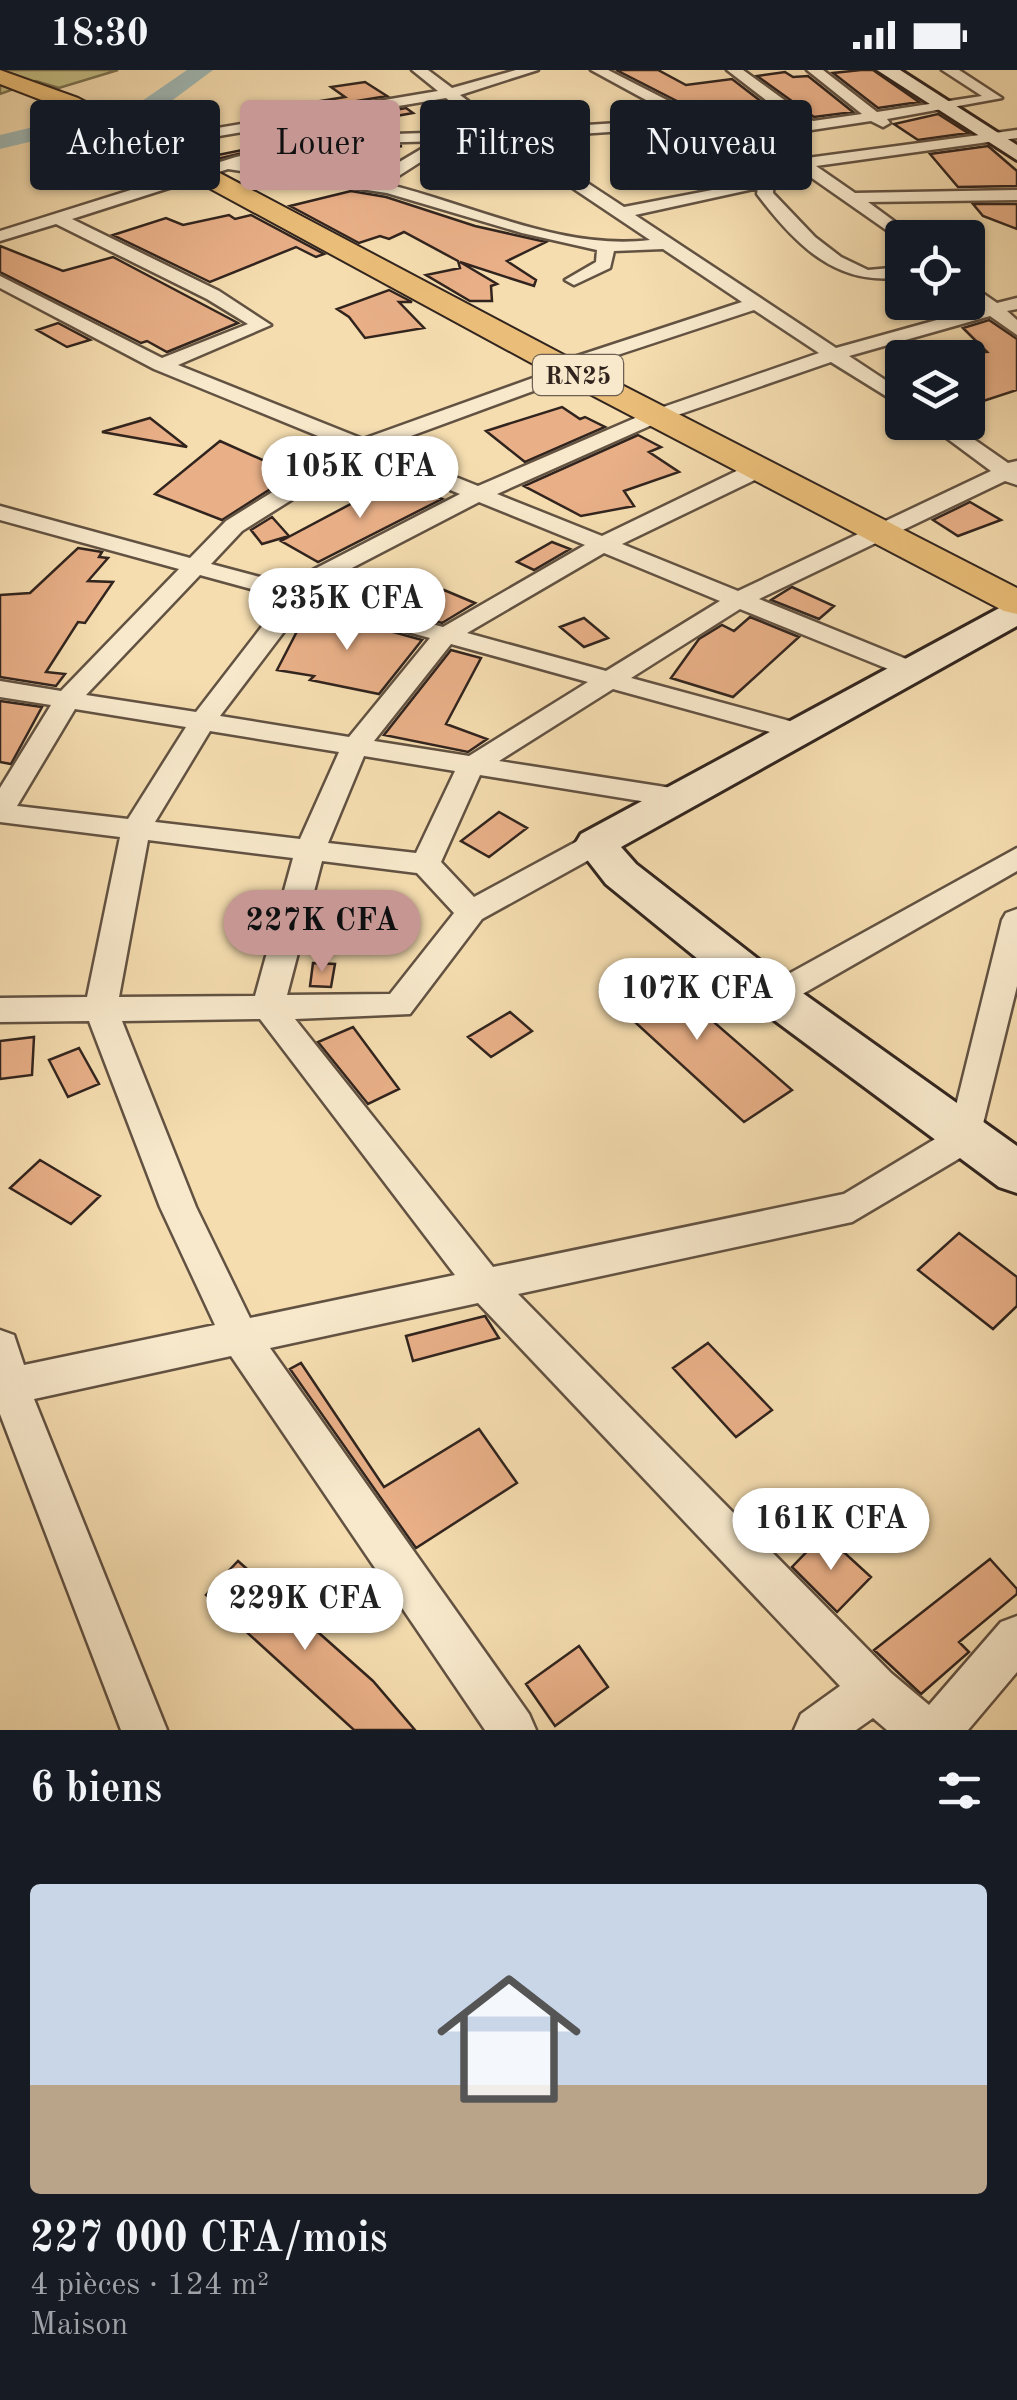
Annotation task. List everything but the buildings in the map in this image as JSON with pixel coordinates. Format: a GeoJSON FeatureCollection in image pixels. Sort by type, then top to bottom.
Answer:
{"type":"FeatureCollection","features":[{"type":"Feature","properties":{"kind":"main road","name":"RN25"},"geometry":{"type":"LineString","coordinates":[[0,77],[64,100]]}},
{"type":"Feature","properties":{"kind":"main road","name":"RN25"},"geometry":{"type":"LineString","coordinates":[[220,174],[566,369],[1017,603]]}},
{"type":"Feature","properties":{"kind":"street"},"geometry":{"type":"LineString","coordinates":[[419,70],[459,100]]}},
{"type":"Feature","properties":{"kind":"street"},"geometry":{"type":"LineString","coordinates":[[220,132],[450,93],[532,70]]}},
{"type":"Feature","properties":{"kind":"street"},"geometry":{"type":"LineString","coordinates":[[598,70],[656,100]]}},
{"type":"Feature","properties":{"kind":"street"},"geometry":{"type":"LineString","coordinates":[[734,70],[775,100]]}},
{"type":"Feature","properties":{"kind":"street"},"geometry":{"type":"LineString","coordinates":[[814,70],[918,149]]}},
{"type":"Feature","properties":{"kind":"street"},"geometry":{"type":"LineString","coordinates":[[888,70],[943,104],[1007,136],[1017,154]]}},
{"type":"Feature","properties":{"kind":"street"},"geometry":{"type":"LineString","coordinates":[[812,126],[995,98],[949,70]]}},
{"type":"Feature","properties":{"kind":"street"},"geometry":{"type":"LineString","coordinates":[[812,165],[1007,136]]}},
{"type":"Feature","properties":{"kind":"street"},"geometry":{"type":"LineString","coordinates":[[220,168],[331,140],[420,137]]}},
{"type":"Feature","properties":{"kind":"street"},"geometry":{"type":"LineString","coordinates":[[812,171],[885,222]]}},
{"type":"Feature","properties":{"kind":"street"},"geometry":{"type":"LineString","coordinates":[[812,183],[832,187]]}},
{"type":"Feature","properties":{"kind":"street"},"geometry":{"type":"LineString","coordinates":[[0,236],[148,190]]}},
{"type":"Feature","properties":{"kind":"street"},"geometry":{"type":"LineString","coordinates":[[385,190],[500,222],[606,244],[643,249],[667,243]]}},
{"type":"Feature","properties":{"kind":"street"},"geometry":{"type":"LineString","coordinates":[[586,190],[885,388]]}},
{"type":"Feature","properties":{"kind":"street"},"geometry":{"type":"LineString","coordinates":[[620,213],[697,190]]}},
{"type":"Feature","properties":{"kind":"street"},"geometry":{"type":"LineString","coordinates":[[770,190],[795,229],[836,260],[865,276],[885,274]]}},
{"type":"Feature","properties":{"kind":"street"},"geometry":{"type":"LineString","coordinates":[[849,198],[1017,194]]}},
{"type":"Feature","properties":{"kind":"street"},"geometry":{"type":"LineString","coordinates":[[58,218],[213,295],[262,324],[161,365]]}},
{"type":"Feature","properties":{"kind":"street"},"geometry":{"type":"LineString","coordinates":[[574,280],[604,264],[606,244]]}},
{"type":"Feature","properties":{"kind":"street"},"geometry":{"type":"LineString","coordinates":[[0,281],[161,365],[912,670]]}},
{"type":"Feature","properties":{"kind":"street"},"geometry":{"type":"LineString","coordinates":[[985,301],[1017,329]]}},
{"type":"Feature","properties":{"kind":"street"},"geometry":{"type":"LineString","coordinates":[[471,912],[426,864],[135,832],[0,812],[67,700],[234,526],[359,448],[566,369],[757,303]]}},
{"type":"Feature","properties":{"kind":"street"},"geometry":{"type":"LineString","coordinates":[[513,1730],[239,1335],[178,1207],[101,1009],[135,832],[202,722],[310,580],[476,495],[656,416],[835,354],[1017,303]]}},
{"type":"Feature","properties":{"kind":"street"},"geometry":{"type":"LineString","coordinates":[[963,440],[1013,473]]}},
{"type":"Feature","properties":{"kind":"street"},"geometry":{"type":"LineString","coordinates":[[268,1008],[310,850],[354,748],[445,636],[602,545],[759,469]]}},
{"type":"Feature","properties":{"kind":"street"},"geometry":{"type":"LineString","coordinates":[[426,864],[470,767],[738,600],[1013,473]]}},
{"type":"Feature","properties":{"kind":"street"},"geometry":{"type":"LineString","coordinates":[[0,513],[799,732]]}},
{"type":"Feature","properties":{"kind":"street"},"geometry":{"type":"LineString","coordinates":[[0,1010],[399,1006],[471,912],[1017,612]]}},
{"type":"Feature","properties":{"kind":"street"},"geometry":{"type":"LineString","coordinates":[[0,689],[678,798]]}},
{"type":"Feature","properties":{"kind":"street"},"geometry":{"type":"LineString","coordinates":[[595,844],[621,874],[774,996],[1017,1174]]}},
{"type":"Feature","properties":{"kind":"street"},"geometry":{"type":"LineString","coordinates":[[774,996],[1017,858]]}},
{"type":"Feature","properties":{"kind":"street"},"geometry":{"type":"LineString","coordinates":[[144,1730],[3,1374],[239,1335],[852,1206],[965,1138],[1017,920]]}},
{"type":"Feature","properties":{"kind":"street"},"geometry":{"type":"LineString","coordinates":[[268,1008],[485,1285],[875,1689],[922,1730]]}},
{"type":"Feature","properties":{"kind":"street"},"geometry":{"type":"LineString","coordinates":[[938,1730],[1017,1638]]}},
{"type":"Feature","properties":{"kind":"street"},"geometry":{"type":"LineString","coordinates":[[816,1730],[875,1689]]}},
{"type":"Feature","properties":{"kind":"shaded area"},"geometry":{"type":"Polygon","coordinates":[[[0,70],[118,70],[59,88],[36,81],[0,94],[0,70]]]}},
{"type":"Feature","properties":{"kind":"waterway"},"geometry":{"type":"LineString","coordinates":[[0,142],[150,106],[202,70]]}}]}
